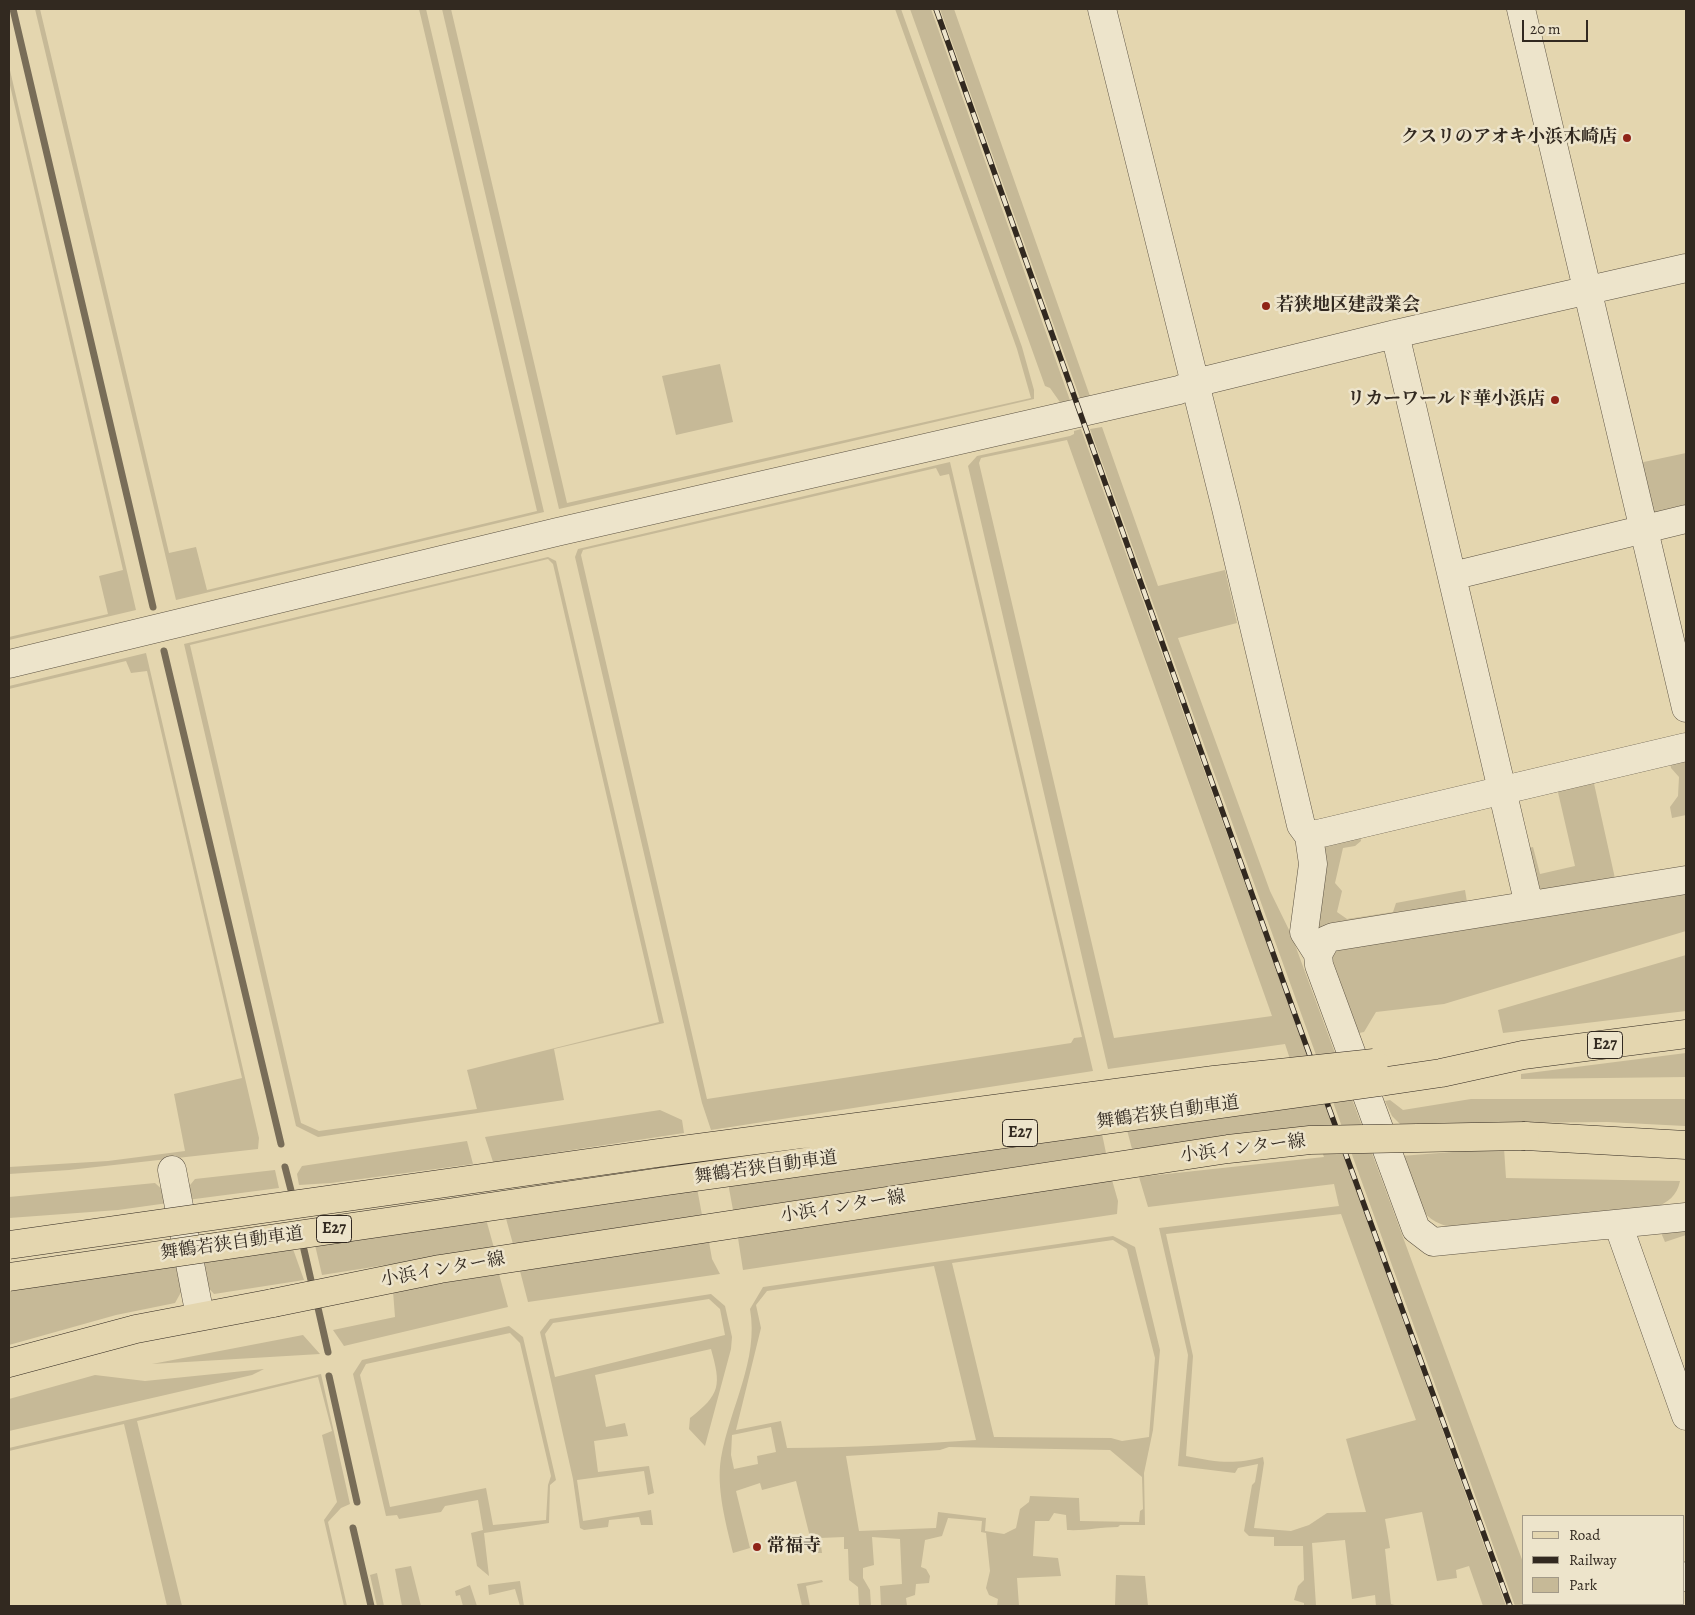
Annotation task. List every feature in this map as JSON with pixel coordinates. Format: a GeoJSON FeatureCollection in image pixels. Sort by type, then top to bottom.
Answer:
{"type":"FeatureCollection","features":[{"type":"Feature","properties":{"kind":"main road","name":"舞鶴若狭自動車道"},"geometry":{"type":"LineString","coordinates":[[9,1277],[630,1186],[1377,1073],[1686,1034]]}},
{"type":"Feature","properties":{"kind":"main road","name":"舞鶴若狭自動車道"},"geometry":{"type":"LineString","coordinates":[[9,1245],[678,1150],[1205,1082],[1377,1073]]}},
{"type":"Feature","properties":{"kind":"main road","name":"小浜インター線"},"geometry":{"type":"LineString","coordinates":[[9,1363],[119,1334],[200,1316],[440,1269],[1228,1149],[1310,1140],[1526,1136],[1686,1146]]}},
{"type":"Feature","properties":{"kind":"street"},"geometry":{"type":"LineString","coordinates":[[1102,9],[1195,383],[1301,825],[1309,836],[1313,864],[1304,932],[1318,954],[1319,965],[1416,1229],[1433,1242],[1686,1216]]}},
{"type":"Feature","properties":{"kind":"street"},"geometry":{"type":"LineString","coordinates":[[1521,9],[1686,708]]}},
{"type":"Feature","properties":{"kind":"street"},"geometry":{"type":"LineString","coordinates":[[9,664],[547,534],[1179,390],[1195,383],[1396,334],[1588,292],[1686,268]]}},
{"type":"Feature","properties":{"kind":"street"},"geometry":{"type":"LineString","coordinates":[[1396,334],[1529,905]]}},
{"type":"Feature","properties":{"kind":"street"},"geometry":{"type":"LineString","coordinates":[[1452,576],[1686,519]]}},
{"type":"Feature","properties":{"kind":"street"},"geometry":{"type":"LineString","coordinates":[[1309,836],[1686,747]]}},
{"type":"Feature","properties":{"kind":"street"},"geometry":{"type":"LineString","coordinates":[[1318,954],[1326,940],[1332,937],[1686,880]]}},
{"type":"Feature","properties":{"kind":"street"},"geometry":{"type":"LineString","coordinates":[[172,1170],[200,1316]]}},
{"type":"Feature","properties":{"kind":"street"},"geometry":{"type":"LineString","coordinates":[[1618,1224],[1686,1416]]}},
{"type":"Feature","properties":{"kind":"green space"},"geometry":{"type":"Polygon","coordinates":[[[35,9],[40,9],[169,553],[196,547],[207,590],[537,511],[419,9],[426,9],[544,512],[176,600],[35,9]]]}},
{"type":"Feature","properties":{"kind":"green space"},"geometry":{"type":"Polygon","coordinates":[[[442,9],[451,9],[567,503],[1031,398],[1017,349],[895,9],[901,9],[1022,347],[1034,390],[1034,399],[559,509],[442,9]]]}},
{"type":"Feature","properties":{"kind":"green space"},"geometry":{"type":"Polygon","coordinates":[[[910,9],[931,9],[1071,403],[1062,405],[1050,388],[1045,386],[910,9]]]}},
{"type":"Feature","properties":{"kind":"green space"},"geometry":{"type":"Polygon","coordinates":[[[940,9],[954,9],[1091,399],[1081,401],[940,9]]]}},
{"type":"Feature","properties":{"kind":"green space"},"geometry":{"type":"Polygon","coordinates":[[[9,66],[136,610],[9,640],[9,637],[108,614],[99,576],[123,570],[9,81],[9,66]]]}},
{"type":"Feature","properties":{"kind":"green space"},"geometry":{"type":"Polygon","coordinates":[[[720,364],[733,422],[676,435],[662,376],[720,364]]]}},
{"type":"Feature","properties":{"kind":"green space"},"geometry":{"type":"Polygon","coordinates":[[[1102,427],[1158,586],[1225,570],[1237,623],[1178,638],[1270,891],[1291,934],[1522,1560],[1522,1605],[1539,1606],[1515,1606],[1090,429],[1102,427]]]}},
{"type":"Feature","properties":{"kind":"green space"},"geometry":{"type":"Polygon","coordinates":[[[1081,429],[1506,1606],[1483,1606],[1469,1566],[1456,1570],[1457,1578],[1437,1581],[1422,1512],[1385,1519],[1390,1548],[1385,1549],[1391,1604],[1398,1606],[1376,1606],[1375,1595],[1352,1599],[1345,1540],[1312,1543],[1316,1606],[1304,1606],[1304,1603],[1294,1600],[1298,1586],[1304,1580],[1303,1546],[1274,1546],[1274,1537],[1249,1536],[1244,1531],[1252,1485],[1255,1482],[1258,1464],[1238,1468],[1235,1473],[1178,1466],[1188,1355],[1159,1228],[1339,1206],[1334,1184],[1148,1207],[1139,1177],[1324,1157],[1312,1126],[1132,1149],[1126,1126],[1304,1101],[1285,1044],[1108,1069],[968,466],[977,456],[1070,436],[1074,434],[1074,431],[1081,429]],[[1067,440],[981,458],[979,463],[1114,1038],[1272,1016],[1067,440]],[[1341,1214],[1166,1234],[1193,1356],[1186,1456],[1224,1462],[1263,1457],[1264,1463],[1254,1528],[1291,1531],[1309,1525],[1327,1513],[1366,1512],[1346,1439],[1416,1420],[1341,1214]]]}},
{"type":"Feature","properties":{"kind":"green space"},"geometry":{"type":"Polygon","coordinates":[[[1686,453],[1686,512],[1651,514],[1639,463],[1686,453]]]}},
{"type":"Feature","properties":{"kind":"green space"},"geometry":{"type":"Polygon","coordinates":[[[950,462],[1093,1071],[711,1130],[702,1103],[575,557],[578,549],[950,462]],[[936,468],[583,550],[581,555],[707,1099],[1071,1043],[1074,1038],[1082,1037],[949,474],[940,476],[936,468]]]}},
{"type":"Feature","properties":{"kind":"green space"},"geometry":{"type":"Polygon","coordinates":[[[548,557],[556,561],[664,1023],[554,1049],[564,1100],[318,1137],[296,1126],[184,644],[548,557]],[[548,559],[190,645],[301,1123],[319,1131],[477,1109],[467,1070],[659,1022],[553,564],[548,559]]]}},
{"type":"Feature","properties":{"kind":"green space"},"geometry":{"type":"Polygon","coordinates":[[[146,653],[259,1138],[258,1149],[69,1170],[9,1174],[9,1167],[108,1161],[185,1151],[174,1094],[242,1078],[147,671],[131,673],[126,661],[9,689],[9,686],[146,653]]]}},
{"type":"Feature","properties":{"kind":"green space"},"geometry":{"type":"Polygon","coordinates":[[[1686,756],[1686,815],[1672,818],[1670,807],[1678,796],[1679,777],[1671,768],[1670,760],[1686,756]]]}},
{"type":"Feature","properties":{"kind":"green space"},"geometry":{"type":"Polygon","coordinates":[[[1593,779],[1616,883],[1537,896],[1525,849],[1533,847],[1540,874],[1575,866],[1557,788],[1593,779]]]}},
{"type":"Feature","properties":{"kind":"green space"},"geometry":{"type":"Polygon","coordinates":[[[1360,835],[1361,841],[1355,846],[1343,848],[1335,883],[1342,891],[1337,912],[1347,919],[1393,912],[1396,903],[1465,890],[1468,908],[1315,930],[1327,862],[1324,844],[1360,835]]]}},
{"type":"Feature","properties":{"kind":"green space"},"geometry":{"type":"Polygon","coordinates":[[[1686,887],[1686,931],[1444,1004],[1376,1012],[1364,1032],[1359,1033],[1332,958],[1342,943],[1686,887]]]}},
{"type":"Feature","properties":{"kind":"green space"},"geometry":{"type":"Polygon","coordinates":[[[1686,955],[1686,1011],[1503,1033],[1498,1010],[1686,955]]]}},
{"type":"Feature","properties":{"kind":"green space"},"geometry":{"type":"Polygon","coordinates":[[[1686,1053],[1686,1077],[1521,1079],[1521,1074],[1686,1053]]]}},
{"type":"Feature","properties":{"kind":"green space"},"geometry":{"type":"Polygon","coordinates":[[[1471,1099],[1686,1099],[1685,1126],[1607,1122],[1400,1124],[1392,1116],[1385,1101],[1390,1100],[1403,1110],[1471,1099]]]}},
{"type":"Feature","properties":{"kind":"green space"},"geometry":{"type":"Polygon","coordinates":[[[660,1110],[682,1120],[684,1133],[493,1162],[485,1137],[660,1110]]]}},
{"type":"Feature","properties":{"kind":"green space"},"geometry":{"type":"Polygon","coordinates":[[[1101,1129],[1106,1153],[733,1210],[728,1183],[1101,1129]]]}},
{"type":"Feature","properties":{"kind":"green space"},"geometry":{"type":"Polygon","coordinates":[[[467,1141],[473,1164],[331,1183],[299,1185],[297,1174],[302,1166],[467,1141]]]}},
{"type":"Feature","properties":{"kind":"green space"},"geometry":{"type":"Polygon","coordinates":[[[1504,1148],[1506,1178],[1680,1181],[1679,1186],[1671,1198],[1655,1208],[1455,1228],[1431,1219],[1423,1211],[1413,1192],[1401,1156],[1504,1148]]]}},
{"type":"Feature","properties":{"kind":"green space"},"geometry":{"type":"Polygon","coordinates":[[[275,1170],[279,1188],[187,1200],[186,1190],[195,1179],[275,1170]]]}},
{"type":"Feature","properties":{"kind":"green space"},"geometry":{"type":"Polygon","coordinates":[[[1112,1180],[1118,1201],[1117,1214],[743,1270],[738,1238],[1112,1180]]]}},
{"type":"Feature","properties":{"kind":"green space"},"geometry":{"type":"Polygon","coordinates":[[[155,1183],[166,1193],[168,1203],[118,1210],[9,1218],[9,1197],[155,1183]]]}},
{"type":"Feature","properties":{"kind":"green space"},"geometry":{"type":"Polygon","coordinates":[[[697,1188],[702,1215],[513,1244],[505,1215],[697,1188]]]}},
{"type":"Feature","properties":{"kind":"green space"},"geometry":{"type":"Polygon","coordinates":[[[486,1219],[494,1248],[322,1275],[315,1245],[486,1219]]]}},
{"type":"Feature","properties":{"kind":"green space"},"geometry":{"type":"Polygon","coordinates":[[[1686,1225],[1686,1235],[1665,1242],[1659,1228],[1686,1225]]]}},
{"type":"Feature","properties":{"kind":"green space"},"geometry":{"type":"Polygon","coordinates":[[[1113,1236],[1135,1247],[1160,1350],[1153,1430],[1144,1473],[1145,1525],[1120,1525],[1118,1527],[1067,1530],[1066,1515],[1054,1513],[1049,1521],[1035,1521],[1033,1556],[1058,1558],[1061,1576],[1017,1578],[1019,1606],[997,1606],[998,1599],[989,1595],[986,1588],[990,1571],[986,1533],[981,1532],[982,1521],[948,1518],[942,1536],[925,1540],[921,1567],[926,1569],[930,1576],[929,1583],[916,1584],[915,1595],[906,1598],[907,1606],[881,1606],[880,1586],[902,1584],[900,1539],[872,1537],[874,1565],[863,1568],[863,1578],[870,1590],[871,1606],[859,1606],[858,1587],[849,1580],[848,1549],[844,1549],[844,1537],[820,1538],[822,1553],[814,1553],[796,1481],[762,1490],[760,1483],[736,1491],[750,1548],[733,1553],[721,1494],[721,1458],[751,1347],[750,1309],[763,1287],[1113,1236]],[[1113,1240],[952,1263],[994,1437],[1111,1438],[1122,1441],[1149,1437],[1155,1358],[1127,1249],[1113,1240]],[[934,1266],[767,1291],[756,1305],[761,1328],[736,1430],[781,1421],[787,1448],[858,1447],[976,1440],[934,1266]],[[771,1427],[732,1435],[731,1455],[734,1469],[758,1464],[757,1456],[776,1452],[771,1427]],[[949,1447],[940,1450],[846,1456],[859,1531],[936,1528],[938,1512],[986,1518],[985,1531],[1004,1534],[1016,1528],[1020,1509],[1029,1502],[1030,1496],[1079,1498],[1080,1521],[1139,1522],[1140,1511],[1143,1509],[1142,1477],[1110,1450],[949,1447]]]}},
{"type":"Feature","properties":{"kind":"green space"},"geometry":{"type":"Polygon","coordinates":[[[709,1242],[712,1259],[720,1274],[528,1302],[520,1271],[709,1242]]]}},
{"type":"Feature","properties":{"kind":"green space"},"geometry":{"type":"Polygon","coordinates":[[[293,1249],[304,1280],[214,1294],[201,1280],[198,1261],[293,1249]]]}},
{"type":"Feature","properties":{"kind":"green space"},"geometry":{"type":"Polygon","coordinates":[[[182,1264],[185,1285],[175,1303],[116,1315],[9,1345],[9,1290],[182,1264]]]}},
{"type":"Feature","properties":{"kind":"green space"},"geometry":{"type":"Polygon","coordinates":[[[499,1274],[508,1307],[344,1346],[333,1330],[395,1317],[393,1291],[499,1274]]]}},
{"type":"Feature","properties":{"kind":"green space"},"geometry":{"type":"Polygon","coordinates":[[[711,1294],[725,1306],[732,1337],[731,1349],[705,1446],[689,1429],[690,1418],[708,1402],[716,1388],[716,1372],[711,1349],[595,1375],[606,1427],[625,1423],[628,1436],[594,1441],[598,1472],[649,1466],[654,1493],[648,1495],[644,1471],[577,1480],[583,1521],[651,1510],[653,1525],[641,1525],[639,1517],[609,1520],[608,1527],[584,1530],[580,1528],[573,1479],[540,1332],[550,1319],[711,1294]],[[709,1299],[553,1323],[545,1334],[555,1377],[725,1335],[720,1309],[709,1299]]]}},
{"type":"Feature","properties":{"kind":"green space"},"geometry":{"type":"Polygon","coordinates":[[[509,1326],[523,1337],[556,1480],[550,1485],[549,1523],[484,1533],[489,1576],[477,1566],[471,1533],[483,1530],[478,1500],[445,1506],[441,1512],[399,1519],[397,1515],[386,1516],[353,1374],[362,1360],[509,1326]],[[510,1333],[366,1364],[360,1375],[390,1507],[486,1488],[493,1525],[546,1520],[548,1485],[551,1476],[520,1343],[510,1333]]]}},
{"type":"Feature","properties":{"kind":"green space"},"geometry":{"type":"Polygon","coordinates":[[[303,1335],[320,1354],[152,1364],[303,1335]]]}},
{"type":"Feature","properties":{"kind":"green space"},"geometry":{"type":"Polygon","coordinates":[[[264,1369],[252,1375],[9,1431],[9,1399],[95,1375],[145,1381],[264,1369]]]}},
{"type":"Feature","properties":{"kind":"green space"},"geometry":{"type":"Polygon","coordinates":[[[321,1374],[350,1504],[341,1508],[328,1522],[347,1606],[344,1606],[324,1520],[337,1502],[322,1435],[332,1431],[318,1377],[137,1421],[182,1606],[167,1606],[124,1424],[9,1451],[9,1448],[321,1374]]]}},
{"type":"Feature","properties":{"kind":"green space"},"geometry":{"type":"Polygon","coordinates":[[[411,1566],[421,1606],[402,1606],[395,1569],[411,1566]]]}},
{"type":"Feature","properties":{"kind":"green space"},"geometry":{"type":"Polygon","coordinates":[[[377,1573],[384,1606],[377,1606],[370,1575],[377,1573]]]}},
{"type":"Feature","properties":{"kind":"green space"},"geometry":{"type":"Polygon","coordinates":[[[1116,1575],[1145,1576],[1148,1606],[1115,1606],[1116,1575]]]}},
{"type":"Feature","properties":{"kind":"green space"},"geometry":{"type":"Polygon","coordinates":[[[822,1580],[823,1582],[806,1586],[810,1606],[802,1606],[797,1584],[822,1580]]]}},
{"type":"Feature","properties":{"kind":"green space"},"geometry":{"type":"Polygon","coordinates":[[[520,1581],[524,1606],[520,1606],[515,1589],[489,1595],[488,1585],[520,1581]]]}},
{"type":"Feature","properties":{"kind":"green space"},"geometry":{"type":"Polygon","coordinates":[[[470,1585],[477,1606],[463,1606],[460,1595],[456,1596],[455,1591],[470,1585]]]}},
{"type":"Feature","properties":{"kind":"waterway"},"geometry":{"type":"LineString","coordinates":[[13,9],[153,607]]}},
{"type":"Feature","properties":{"kind":"waterway"},"geometry":{"type":"LineString","coordinates":[[164,651],[281,1144]]}},
{"type":"Feature","properties":{"kind":"waterway"},"geometry":{"type":"LineString","coordinates":[[285,1167],[293,1198]]}},
{"type":"Feature","properties":{"kind":"waterway"},"geometry":{"type":"LineString","coordinates":[[302,1241],[313,1289]]}},
{"type":"Feature","properties":{"kind":"waterway"},"geometry":{"type":"LineString","coordinates":[[316,1299],[328,1352]]}},
{"type":"Feature","properties":{"kind":"waterway"},"geometry":{"type":"LineString","coordinates":[[329,1376],[357,1502]]}},
{"type":"Feature","properties":{"kind":"waterway"},"geometry":{"type":"LineString","coordinates":[[353,1528],[371,1606]]}},
{"type":"Feature","properties":{"kind":"railway"},"geometry":{"type":"LineString","coordinates":[[936,9],[1294,1012],[1510,1606]]}},
{"type":"Feature","properties":{"kind":"place","name":"クスリのアオキ小浜木崎店"},"geometry":{"type":"Point","coordinates":[1627,138]}},
{"type":"Feature","properties":{"kind":"place","name":"若狭地区建設業会"},"geometry":{"type":"Point","coordinates":[1266,306]}},
{"type":"Feature","properties":{"kind":"place","name":"リカーワールド華小浜店"},"geometry":{"type":"Point","coordinates":[1555,400]}},
{"type":"Feature","properties":{"kind":"place","name":"常福寺"},"geometry":{"type":"Point","coordinates":[757,1547]}}]}
